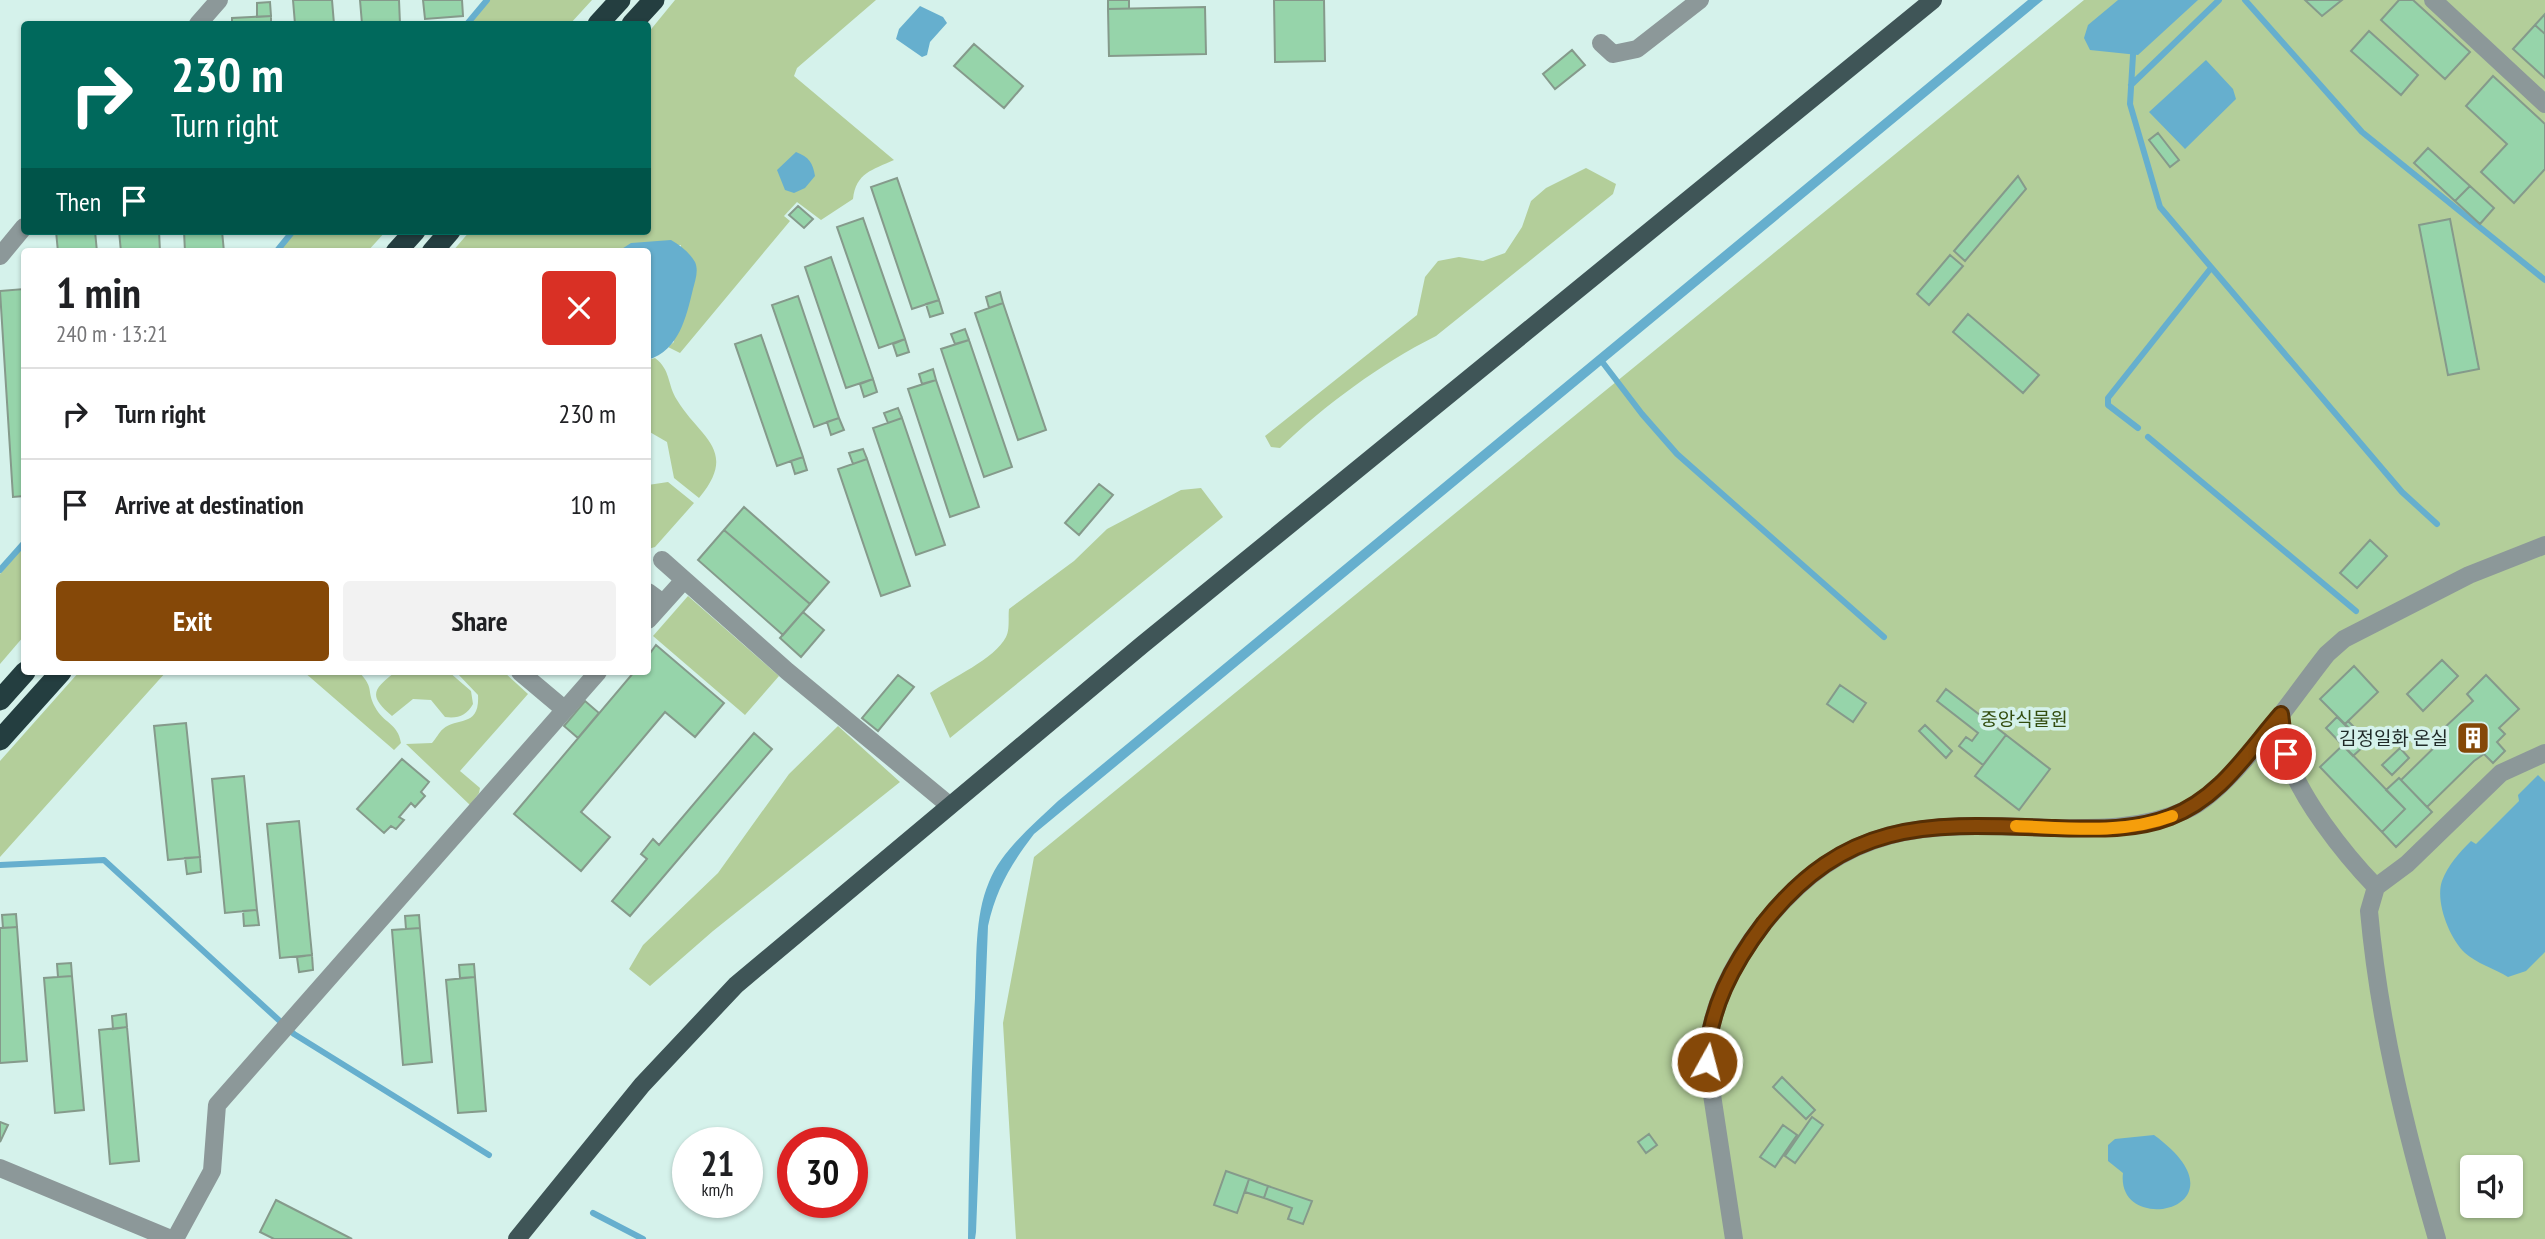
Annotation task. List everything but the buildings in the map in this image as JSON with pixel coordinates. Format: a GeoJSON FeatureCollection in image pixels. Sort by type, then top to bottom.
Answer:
{"type":"FeatureCollection","features":[{"type":"Feature","properties":{"kind":"highway"},"geometry":{"type":"LineString","coordinates":[[601,21],[620,0]]}},
{"type":"Feature","properties":{"kind":"highway"},"geometry":{"type":"LineString","coordinates":[[635,21],[654,0]]}},
{"type":"Feature","properties":{"kind":"highway"},"geometry":{"type":"LineString","coordinates":[[400,248],[411,235]]}},
{"type":"Feature","properties":{"kind":"highway"},"geometry":{"type":"LineString","coordinates":[[0,700],[22,675]]}},
{"type":"Feature","properties":{"kind":"highway"},"geometry":{"type":"LineString","coordinates":[[0,740],[58,675]]}},
{"type":"Feature","properties":{"kind":"main road"},"geometry":{"type":"LineString","coordinates":[[517,1239],[642,1085],[736,985],[949,805],[1933,0]]}},
{"type":"Feature","properties":{"kind":"street"},"geometry":{"type":"LineString","coordinates":[[201,21],[219,0]]}},
{"type":"Feature","properties":{"kind":"street"},"geometry":{"type":"LineString","coordinates":[[1601,43],[1613,54],[1637,49],[1700,0]]}},
{"type":"Feature","properties":{"kind":"street"},"geometry":{"type":"LineString","coordinates":[[2433,0],[2545,104]]}},
{"type":"Feature","properties":{"kind":"street"},"geometry":{"type":"LineString","coordinates":[[0,256],[21,231]]}},
{"type":"Feature","properties":{"kind":"street"},"geometry":{"type":"LineString","coordinates":[[1734,1239],[1707,1062],[1707,1044],[1728,977],[1747,946],[1795,891],[1828,863],[1852,849],[1915,827],[1976,825],[2091,829],[2168,818],[2190,808],[2223,784],[2327,654],[2344,639],[2469,575],[2545,545]]}},
{"type":"Feature","properties":{"kind":"street"},"geometry":{"type":"LineString","coordinates":[[662,560],[787,671],[949,805]]}},
{"type":"Feature","properties":{"kind":"street"},"geometry":{"type":"LineString","coordinates":[[651,617],[684,580]]}},
{"type":"Feature","properties":{"kind":"street"},"geometry":{"type":"LineString","coordinates":[[651,594],[663,603]]}},
{"type":"Feature","properties":{"kind":"street"},"geometry":{"type":"LineString","coordinates":[[524,675],[564,709]]}},
{"type":"Feature","properties":{"kind":"street"},"geometry":{"type":"LineString","coordinates":[[0,1168],[173,1239],[212,1171],[217,1105],[595,675]]}},
{"type":"Feature","properties":{"kind":"street"},"geometry":{"type":"LineString","coordinates":[[2281,714],[2286,754],[2311,802],[2361,871],[2376,887]]}},
{"type":"Feature","properties":{"kind":"street"},"geometry":{"type":"LineString","coordinates":[[2438,1239],[2412,1150],[2392,1065],[2369,911],[2376,887],[2407,864],[2501,773],[2542,759]]}},
{"type":"Feature","properties":{"kind":"green space"},"geometry":{"type":"Polygon","coordinates":[[[490,0],[592,0],[573,21],[472,21],[490,0]]]}},
{"type":"Feature","properties":{"kind":"green space"},"geometry":{"type":"Polygon","coordinates":[[[675,0],[876,0],[797,68],[794,76],[894,160],[861,178],[853,199],[821,220],[797,202],[784,216],[790,221],[680,353],[668,347],[674,342],[681,245],[651,248],[455,248],[467,235],[651,235],[651,29],[675,0]]]}},
{"type":"Feature","properties":{"kind":"green space","name":"중앙식물원"},"geometry":{"type":"Polygon","coordinates":[[[2084,0],[2545,0],[2545,1239],[1016,1239],[1003,1023],[1034,857],[2084,0]]]}},
{"type":"Feature","properties":{"kind":"green space"},"geometry":{"type":"Polygon","coordinates":[[[1586,168],[1616,184],[1613,194],[1436,336],[1394,359],[1354,386],[1280,448],[1271,447],[1265,436],[1417,315],[1425,277],[1438,261],[1459,257],[1483,261],[1505,253],[1522,227],[1531,201],[1546,188],[1586,168]]]}},
{"type":"Feature","properties":{"kind":"green space"},"geometry":{"type":"Polygon","coordinates":[[[293,235],[382,235],[371,248],[282,248],[293,235]]]}},
{"type":"Feature","properties":{"kind":"green space"},"geometry":{"type":"Polygon","coordinates":[[[655,358],[664,367],[677,400],[712,445],[716,456],[716,468],[699,498],[674,478],[667,442],[651,433],[651,359],[655,358]]]}},
{"type":"Feature","properties":{"kind":"green space"},"geometry":{"type":"Polygon","coordinates":[[[668,482],[694,503],[655,547],[651,548],[651,485],[668,482]]]}},
{"type":"Feature","properties":{"kind":"green space"},"geometry":{"type":"Polygon","coordinates":[[[1201,488],[1223,517],[950,738],[930,693],[983,660],[1000,645],[1007,634],[1009,609],[1074,561],[1107,529],[1181,490],[1201,488]]]}},
{"type":"Feature","properties":{"kind":"green space"},"geometry":{"type":"Polygon","coordinates":[[[21,550],[21,640],[0,664],[0,574],[21,550]]]}},
{"type":"Feature","properties":{"kind":"green space"},"geometry":{"type":"Polygon","coordinates":[[[688,596],[779,676],[745,715],[653,636],[688,596]]]}},
{"type":"Feature","properties":{"kind":"green space"},"geometry":{"type":"Polygon","coordinates":[[[76,675],[163,675],[0,857],[0,761],[76,675]]]}},
{"type":"Feature","properties":{"kind":"green space"},"geometry":{"type":"Polygon","coordinates":[[[307,675],[361,675],[369,686],[375,707],[397,731],[401,743],[394,750],[307,675]]]}},
{"type":"Feature","properties":{"kind":"green space"},"geometry":{"type":"Polygon","coordinates":[[[391,675],[452,675],[471,691],[473,704],[458,717],[445,717],[431,700],[413,699],[392,716],[376,697],[382,683],[391,675]]]}},
{"type":"Feature","properties":{"kind":"green space"},"geometry":{"type":"Polygon","coordinates":[[[459,675],[507,675],[528,694],[460,771],[480,788],[470,805],[406,744],[432,743],[449,725],[467,720],[475,713],[478,695],[459,675]]]}},
{"type":"Feature","properties":{"kind":"green space"},"geometry":{"type":"Polygon","coordinates":[[[838,726],[900,782],[713,931],[650,986],[629,969],[643,945],[718,873],[789,774],[838,726]]]}},
{"type":"Feature","properties":{"kind":"water"},"geometry":{"type":"Polygon","coordinates":[[[2028,0],[2043,0],[1034,834],[1005,877],[988,926],[976,1232],[975,1239],[968,1239],[971,1089],[979,924],[989,882],[1010,849],[1058,801],[2028,0]]]}},
{"type":"Feature","properties":{"kind":"water"},"geometry":{"type":"Polygon","coordinates":[[[2118,0],[2198,0],[2138,55],[2090,50],[2084,38],[2088,25],[2118,0]]]}},
{"type":"Feature","properties":{"kind":"water"},"geometry":{"type":"Polygon","coordinates":[[[920,6],[943,17],[947,23],[930,42],[927,55],[922,57],[896,39],[899,29],[920,6]]]}},
{"type":"Feature","properties":{"kind":"water"},"geometry":{"type":"Polygon","coordinates":[[[2206,60],[2233,89],[2236,99],[2185,149],[2149,112],[2206,60]]]}},
{"type":"Feature","properties":{"kind":"water"},"geometry":{"type":"Polygon","coordinates":[[[796,152],[810,161],[815,176],[805,188],[794,193],[785,190],[777,170],[796,152]]]}},
{"type":"Feature","properties":{"kind":"water"},"geometry":{"type":"Polygon","coordinates":[[[671,240],[693,259],[696,265],[696,276],[680,332],[667,349],[651,359],[651,248],[623,248],[631,243],[671,240]]]}},
{"type":"Feature","properties":{"kind":"water"},"geometry":{"type":"Polygon","coordinates":[[[2538,775],[2545,782],[2545,952],[2526,971],[2508,977],[2475,960],[2459,946],[2445,919],[2440,889],[2444,875],[2458,855],[2471,841],[2476,844],[2519,801],[2518,795],[2538,775]]]}},
{"type":"Feature","properties":{"kind":"water"},"geometry":{"type":"Polygon","coordinates":[[[2154,1135],[2181,1160],[2190,1181],[2186,1197],[2173,1206],[2156,1209],[2139,1205],[2126,1193],[2123,1173],[2108,1161],[2108,1145],[2115,1139],[2154,1135]]]}},
{"type":"Feature","properties":{"kind":"waterway"},"geometry":{"type":"LineString","coordinates":[[470,21],[487,0]]}},
{"type":"Feature","properties":{"kind":"waterway"},"geometry":{"type":"LineString","coordinates":[[2131,85],[2219,0]]}},
{"type":"Feature","properties":{"kind":"waterway"},"geometry":{"type":"LineString","coordinates":[[2245,0],[2362,132],[2545,280]]}},
{"type":"Feature","properties":{"kind":"waterway"},"geometry":{"type":"LineString","coordinates":[[2133,55],[2130,104],[2160,207],[2402,492],[2437,524]]}},
{"type":"Feature","properties":{"kind":"waterway"},"geometry":{"type":"LineString","coordinates":[[279,248],[290,235]]}},
{"type":"Feature","properties":{"kind":"waterway"},"geometry":{"type":"LineString","coordinates":[[2138,428],[2108,405],[2108,398],[2211,268]]}},
{"type":"Feature","properties":{"kind":"waterway"},"geometry":{"type":"LineString","coordinates":[[1600,359],[1677,454],[1884,637]]}},
{"type":"Feature","properties":{"kind":"waterway"},"geometry":{"type":"LineString","coordinates":[[2148,437],[2356,611]]}},
{"type":"Feature","properties":{"kind":"waterway"},"geometry":{"type":"LineString","coordinates":[[0,570],[21,546]]}},
{"type":"Feature","properties":{"kind":"waterway"},"geometry":{"type":"LineString","coordinates":[[0,865],[104,860],[294,1034],[489,1155]]}},
{"type":"Feature","properties":{"kind":"waterway"},"geometry":{"type":"LineString","coordinates":[[593,1213],[643,1239]]}},
{"type":"Feature","properties":{"kind":"slow traffic"},"geometry":{"type":"LineString","coordinates":[[2016,826],[2091,829],[2127,826],[2172,816]]}},
{"type":"Feature","properties":{"kind":"place","name":"김정일화 온실"},"geometry":{"type":"Point","coordinates":[2473,738]}},
{"type":"Feature","properties":{"kind":"route"},"geometry":{"type":"LineString","coordinates":[[1707,1062],[1707,1044],[1714,1015],[1728,977],[1747,946],[1771,915],[1810,877],[1852,849],[1915,827],[1976,825],[2091,829],[2127,826],[2168,818],[2190,808],[2223,784],[2281,714],[2286,754]]}}]}
